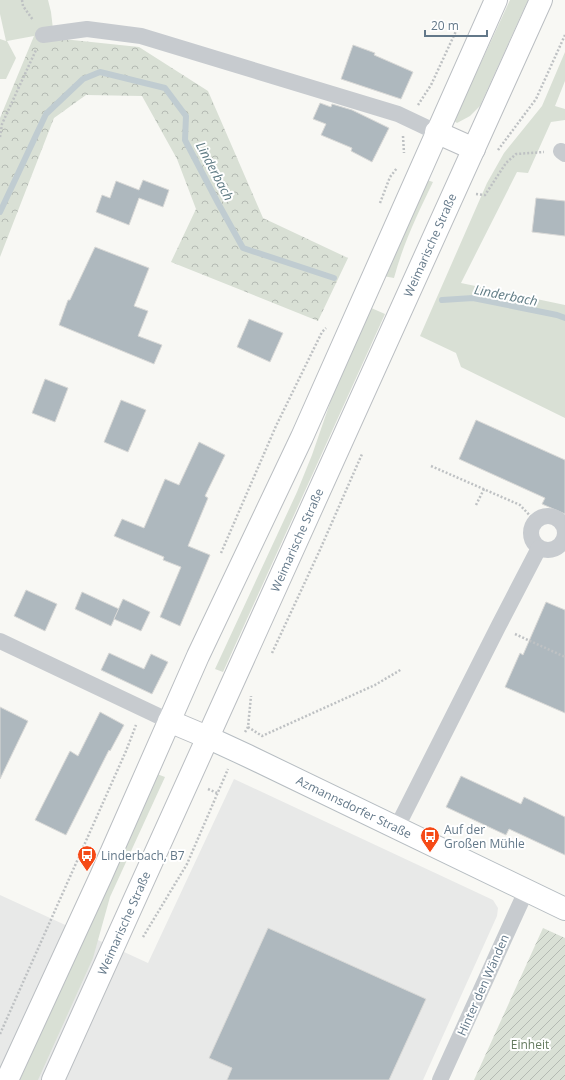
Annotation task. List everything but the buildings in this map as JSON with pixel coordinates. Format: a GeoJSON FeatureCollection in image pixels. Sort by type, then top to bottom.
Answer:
{"type":"FeatureCollection","features":[{"type":"Feature","properties":{"kind":"main road"},"geometry":{"type":"LineString","coordinates":[[7,1080],[101,876],[169,721],[308,423],[436,132],[496,0]]}},
{"type":"Feature","properties":{"kind":"main road","name":"Weimarische Straße"},"geometry":{"type":"LineString","coordinates":[[53,1080],[541,0]]}},
{"type":"Feature","properties":{"kind":"main road"},"geometry":{"type":"LineString","coordinates":[[436,132],[474,149]]}},
{"type":"Feature","properties":{"kind":"main road","name":"Azmannsdorfer Straße"},"geometry":{"type":"LineString","coordinates":[[169,721],[248,756],[565,909]]}},
{"type":"Feature","properties":{"kind":"street"},"geometry":{"type":"LineString","coordinates":[[44,34],[87,29],[141,36],[398,114],[436,132]]}},
{"type":"Feature","properties":{"kind":"street"},"geometry":{"type":"LineString","coordinates":[[555,513],[564,526],[564,541],[554,549],[546,550],[539,548],[532,541],[530,535],[535,520],[555,513]]}},
{"type":"Feature","properties":{"kind":"street"},"geometry":{"type":"LineString","coordinates":[[396,828],[539,548]]}},
{"type":"Feature","properties":{"kind":"street"},"geometry":{"type":"LineString","coordinates":[[0,641],[169,721]]}},
{"type":"Feature","properties":{"kind":"street","name":"Hinter den Wänden"},"geometry":{"type":"LineString","coordinates":[[440,1080],[526,891]]}},
{"type":"Feature","properties":{"kind":"path"},"geometry":{"type":"LineString","coordinates":[[0,138],[2,124],[44,34],[24,6],[22,0]]}},
{"type":"Feature","properties":{"kind":"path"},"geometry":{"type":"LineString","coordinates":[[403,155],[403,137],[418,105],[431,85],[458,28]]}},
{"type":"Feature","properties":{"kind":"path"},"geometry":{"type":"LineString","coordinates":[[495,156],[536,99],[565,35]]}},
{"type":"Feature","properties":{"kind":"path"},"geometry":{"type":"LineString","coordinates":[[477,188],[474,194],[484,195],[506,163],[516,154],[563,153]]}},
{"type":"Feature","properties":{"kind":"path"},"geometry":{"type":"LineString","coordinates":[[378,209],[390,177],[398,166]]}},
{"type":"Feature","properties":{"kind":"path"},"geometry":{"type":"LineString","coordinates":[[221,554],[276,426],[322,332],[326,327]]}},
{"type":"Feature","properties":{"kind":"path"},"geometry":{"type":"LineString","coordinates":[[268,660],[319,552],[363,450]]}},
{"type":"Feature","properties":{"kind":"path"},"geometry":{"type":"LineString","coordinates":[[431,466],[520,505],[535,520]]}},
{"type":"Feature","properties":{"kind":"path"},"geometry":{"type":"LineString","coordinates":[[476,505],[484,489]]}},
{"type":"Feature","properties":{"kind":"path"},"geometry":{"type":"LineString","coordinates":[[498,627],[565,657]]}},
{"type":"Feature","properties":{"kind":"path"},"geometry":{"type":"LineString","coordinates":[[251,696],[248,728],[262,736],[375,685],[402,669]]}},
{"type":"Feature","properties":{"kind":"path"},"geometry":{"type":"LineString","coordinates":[[0,1034],[126,750],[134,728]]}},
{"type":"Feature","properties":{"kind":"path"},"geometry":{"type":"LineString","coordinates":[[140,942],[187,864],[226,773]]}},
{"type":"Feature","properties":{"kind":"shaded area"},"geometry":{"type":"Polygon","coordinates":[[[234,779],[493,900],[498,908],[497,916],[423,1080],[0,1080],[0,895],[148,963],[234,779]]]}},
{"type":"Feature","properties":{"kind":"green space"},"geometry":{"type":"Polygon","coordinates":[[[0,0],[48,0],[54,38],[34,36],[7,41],[16,58],[6,79],[0,79],[0,39],[6,41],[0,14],[0,0]]]}},
{"type":"Feature","properties":{"kind":"green space"},"geometry":{"type":"Polygon","coordinates":[[[510,0],[528,0],[480,106],[470,116],[457,123],[454,121],[510,0]]]}},
{"type":"Feature","properties":{"kind":"green space"},"geometry":{"type":"Polygon","coordinates":[[[34,36],[139,47],[208,91],[263,218],[348,258],[318,321],[171,262],[196,209],[177,159],[142,96],[86,95],[54,118],[0,257],[0,118],[34,36]]]}},
{"type":"Feature","properties":{"kind":"green space"},"geometry":{"type":"Polygon","coordinates":[[[565,52],[565,81],[555,106],[565,109],[565,120],[551,122],[528,173],[517,172],[461,283],[565,305],[565,418],[461,367],[456,353],[420,336],[487,183],[504,153],[542,106],[565,52]]]}},
{"type":"Feature","properties":{"kind":"green space"},"geometry":{"type":"Polygon","coordinates":[[[427,180],[433,182],[406,241],[394,278],[383,276],[427,180]]]}},
{"type":"Feature","properties":{"kind":"green space"},"geometry":{"type":"Polygon","coordinates":[[[369,307],[385,314],[223,672],[215,669],[297,492],[312,455],[340,374],[369,307]]]}},
{"type":"Feature","properties":{"kind":"green space"},"geometry":{"type":"Polygon","coordinates":[[[157,774],[165,777],[110,897],[93,958],[38,1080],[20,1080],[157,774]]]}},
{"type":"Feature","properties":{"kind":"green space","name":"Einheit"},"geometry":{"type":"Polygon","coordinates":[[[543,928],[565,938],[565,1080],[474,1080],[543,928]]]}},
{"type":"Feature","properties":{"kind":"waterway","name":"Linderbach"},"geometry":{"type":"LineString","coordinates":[[0,212],[46,114],[83,79],[100,72],[165,88],[186,116],[185,140],[243,248],[334,278]]}},
{"type":"Feature","properties":{"kind":"waterway","name":"Linderbach"},"geometry":{"type":"LineString","coordinates":[[442,300],[473,298],[557,315],[565,318]]}},
{"type":"Feature","properties":{"kind":"place","name":"Auf der Großen Mühle"},"geometry":{"type":"Point","coordinates":[430,853]}},
{"type":"Feature","properties":{"kind":"place","name":"Linderbach, B7"},"geometry":{"type":"Point","coordinates":[87,872]}}]}
